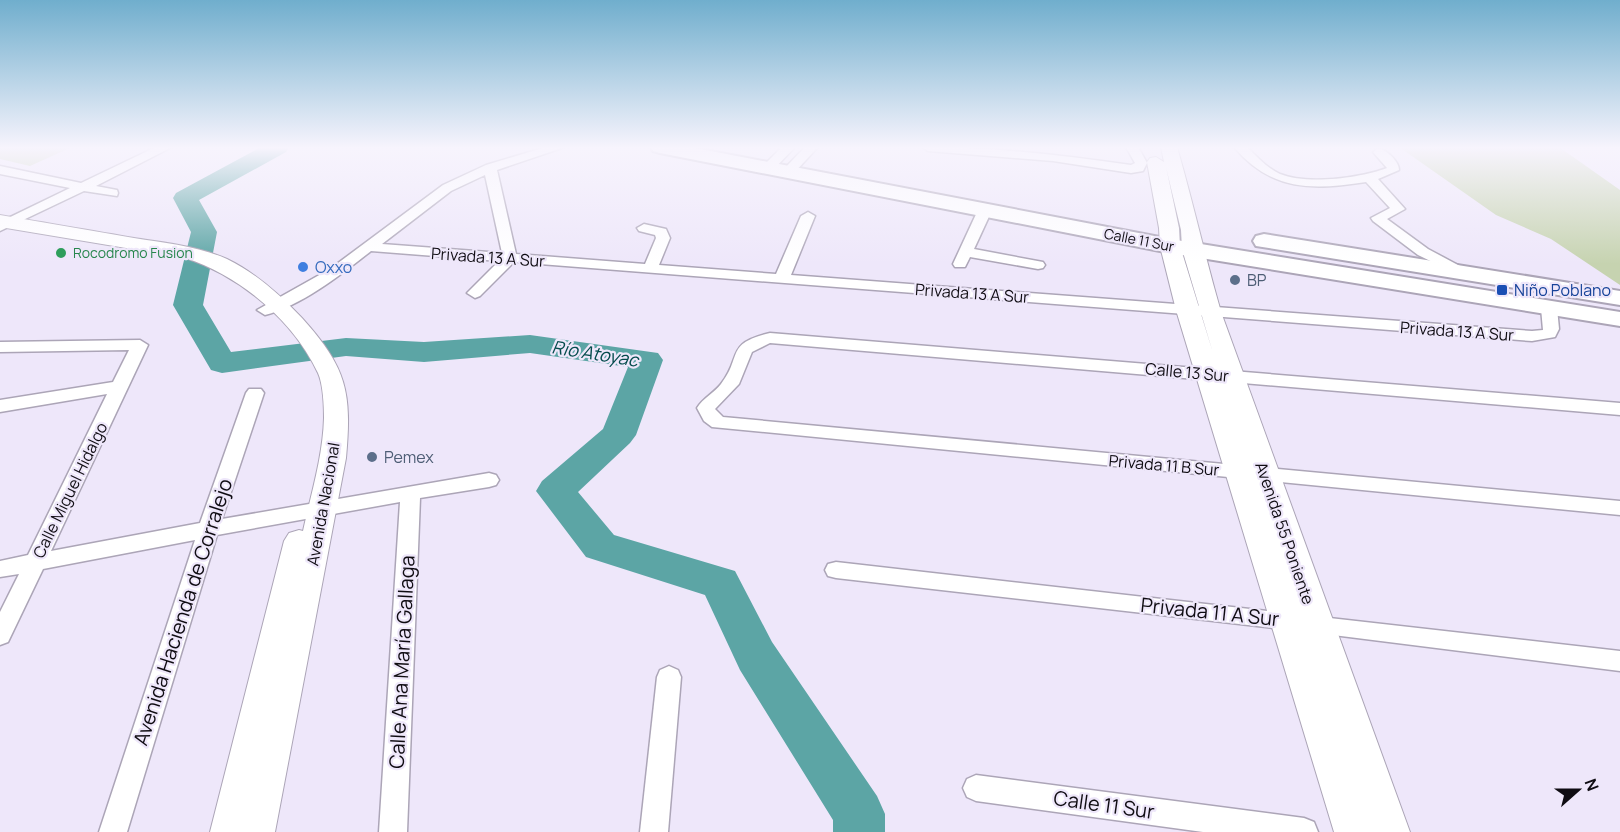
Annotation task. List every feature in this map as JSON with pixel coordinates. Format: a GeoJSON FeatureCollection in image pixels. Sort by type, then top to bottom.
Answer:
{"type":"FeatureCollection","features":[{"type":"Feature","properties":{"kind":"main road","name":"Calle 11 Sur"},"geometry":{"type":"LineString","coordinates":[[893,186],[985,210],[1181,238],[1426,266],[1620,298]]}},
{"type":"Feature","properties":{"kind":"main road","name":"Calle 11 Sur"},"geometry":{"type":"LineString","coordinates":[[923,186],[1181,238],[1549,308],[1620,319]]}},
{"type":"Feature","properties":{"kind":"main road"},"geometry":{"type":"LineString","coordinates":[[1166,186],[1181,238]]}},
{"type":"Feature","properties":{"kind":"main road"},"geometry":{"type":"LineString","coordinates":[[1174,186],[1181,238]]}},
{"type":"Feature","properties":{"kind":"main road","name":"Avenida Nacional"},"geometry":{"type":"LineString","coordinates":[[2,225],[186,256],[207,268],[237,279],[271,307],[302,343],[325,378],[316,508],[255,832]]}},
{"type":"Feature","properties":{"kind":"main road","name":"Avenida 55 Poniente"},"geometry":{"type":"LineString","coordinates":[[1181,238],[1198,311],[1252,473],[1317,624],[1390,832]]}},
{"type":"Feature","properties":{"kind":"main road","name":"Avenida 55 Poniente"},"geometry":{"type":"LineString","coordinates":[[1252,473],[1286,620],[1354,832]]}},
{"type":"Feature","properties":{"kind":"main road","name":"Avenida Nacional"},"geometry":{"type":"LineString","coordinates":[[230,832],[316,508]]}},
{"type":"Feature","properties":{"kind":"street"},"geometry":{"type":"LineString","coordinates":[[71,186],[112,193]]}},
{"type":"Feature","properties":{"kind":"street"},"geometry":{"type":"LineString","coordinates":[[2,225],[86,186]]}},
{"type":"Feature","properties":{"kind":"street"},"geometry":{"type":"LineString","coordinates":[[271,307],[314,285],[369,248],[452,186]]}},
{"type":"Feature","properties":{"kind":"street"},"geometry":{"type":"LineString","coordinates":[[475,294],[510,258],[494,186]]}},
{"type":"Feature","properties":{"kind":"street"},"geometry":{"type":"LineString","coordinates":[[1377,186],[1398,208],[1378,218]]}},
{"type":"Feature","properties":{"kind":"street"},"geometry":{"type":"LineString","coordinates":[[985,210],[963,258],[1038,265]]}},
{"type":"Feature","properties":{"kind":"street"},"geometry":{"type":"LineString","coordinates":[[782,278],[808,216]]}},
{"type":"Feature","properties":{"kind":"street"},"geometry":{"type":"LineString","coordinates":[[1378,218],[1379,226],[1426,266]]}},
{"type":"Feature","properties":{"kind":"street"},"geometry":{"type":"LineString","coordinates":[[1378,218],[1423,252],[1464,272]]}},
{"type":"Feature","properties":{"kind":"street"},"geometry":{"type":"LineString","coordinates":[[644,228],[661,232],[663,238],[650,268]]}},
{"type":"Feature","properties":{"kind":"street","name":"Privada 13 A Sur"},"geometry":{"type":"LineString","coordinates":[[369,248],[1532,336],[1549,334],[1551,329],[1549,308]]}},
{"type":"Feature","properties":{"kind":"street","name":"Calle 13 Sur"},"geometry":{"type":"LineString","coordinates":[[710,417],[706,408],[728,387],[735,375],[744,348],[753,341],[770,338],[1620,409]]}},
{"type":"Feature","properties":{"kind":"street","name":"Calle Miguel Hidalgo"},"geometry":{"type":"LineString","coordinates":[[0,347],[140,345],[0,635]]}},
{"type":"Feature","properties":{"kind":"street"},"geometry":{"type":"LineString","coordinates":[[0,406],[120,387]]}},
{"type":"Feature","properties":{"kind":"street","name":"Avenida Hacienda de Corralejo"},"geometry":{"type":"LineString","coordinates":[[113,832],[208,530],[255,393]]}},
{"type":"Feature","properties":{"kind":"street","name":"Privada 11 B Sur"},"geometry":{"type":"LineString","coordinates":[[710,417],[718,423],[1620,508]]}},
{"type":"Feature","properties":{"kind":"street"},"geometry":{"type":"LineString","coordinates":[[0,569],[316,508],[489,480]]}},
{"type":"Feature","properties":{"kind":"street","name":"Calle Ana María Gallaga"},"geometry":{"type":"LineString","coordinates":[[393,832],[410,493]]}},
{"type":"Feature","properties":{"kind":"street","name":"Privada 11 A Sur"},"geometry":{"type":"LineString","coordinates":[[836,570],[1286,620],[1620,661]]}},
{"type":"Feature","properties":{"kind":"street"},"geometry":{"type":"LineString","coordinates":[[654,832],[669,677]]}},
{"type":"Feature","properties":{"kind":"street","name":"Calle 11 Sur"},"geometry":{"type":"LineString","coordinates":[[975,788],[1304,832]]}},
{"type":"Feature","properties":{"kind":"green space"},"geometry":{"type":"Polygon","coordinates":[[[1454,186],[1614,186],[1620,190],[1620,285],[1551,239],[1496,215],[1454,186]]]}},
{"type":"Feature","properties":{"kind":"waterway","name":"Río Atoyac"},"geometry":{"type":"LineString","coordinates":[[207,186],[185,198],[204,232],[188,305],[222,363],[346,347],[424,352],[530,344],[647,360],[618,435],[555,491],[600,546],[720,583],[756,656],[859,814],[859,832]]}},
{"type":"Feature","properties":{"kind":"place","name":"Rocodromo Fusion"},"geometry":{"type":"Point","coordinates":[61,253]}},
{"type":"Feature","properties":{"kind":"place","name":"Oxxo"},"geometry":{"type":"Point","coordinates":[303,267]}},
{"type":"Feature","properties":{"kind":"place","name":"BP"},"geometry":{"type":"Point","coordinates":[1235,280]}},
{"type":"Feature","properties":{"kind":"place","name":"Niño Poblano"},"geometry":{"type":"Point","coordinates":[1502,290]}},
{"type":"Feature","properties":{"kind":"place","name":"Pemex"},"geometry":{"type":"Point","coordinates":[372,457]}}]}
